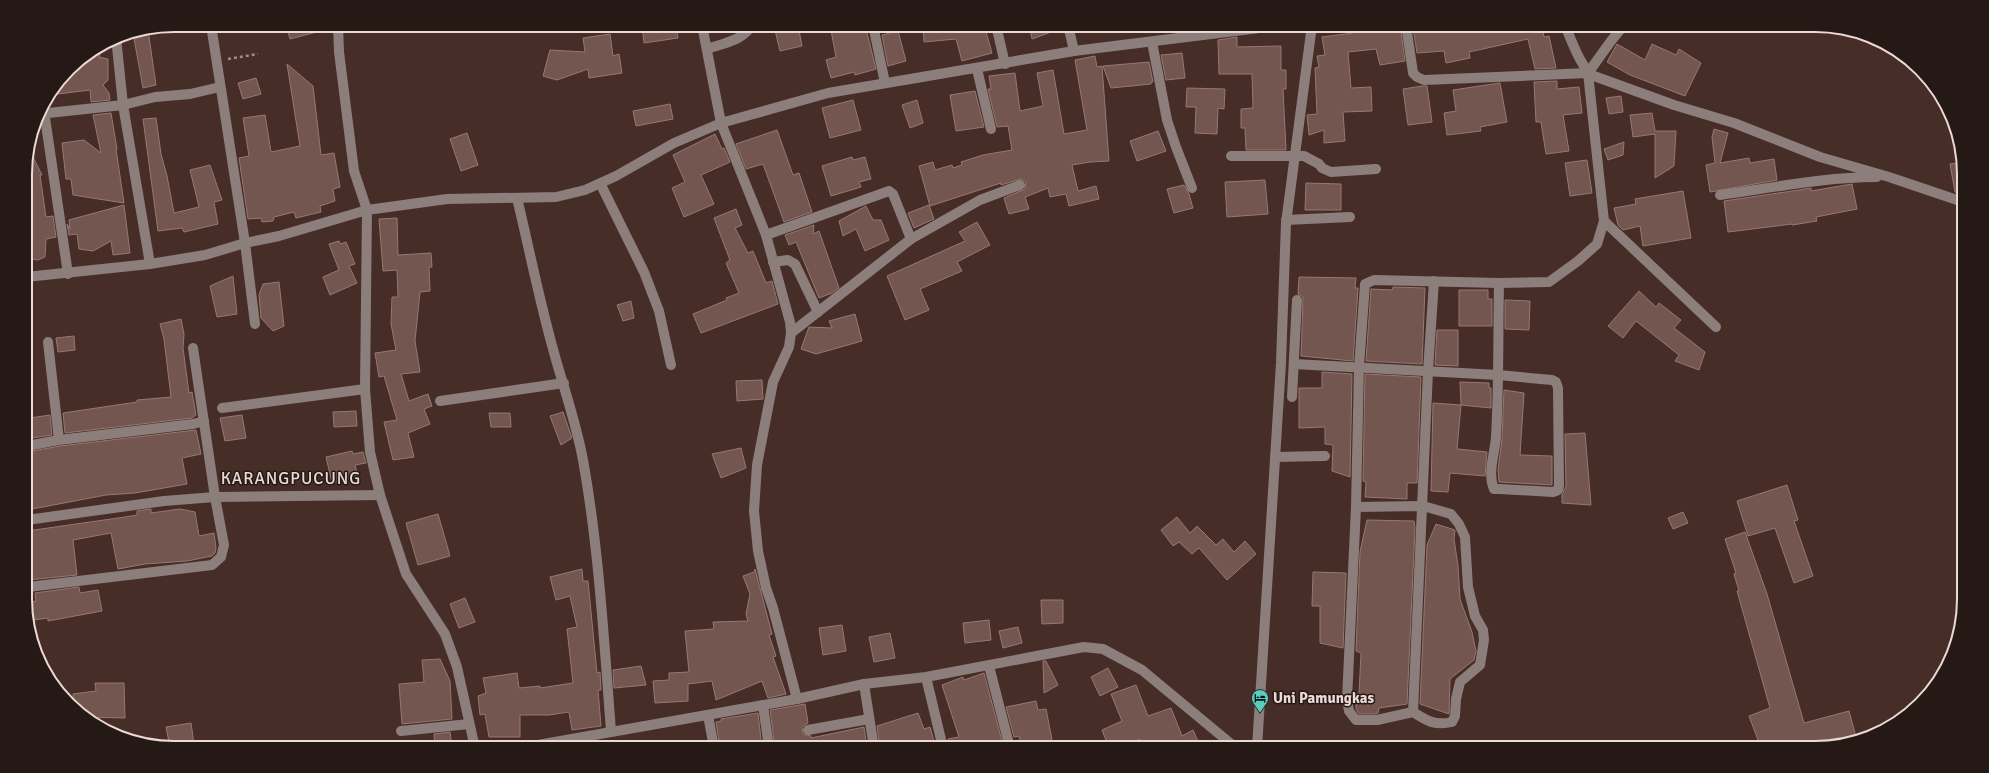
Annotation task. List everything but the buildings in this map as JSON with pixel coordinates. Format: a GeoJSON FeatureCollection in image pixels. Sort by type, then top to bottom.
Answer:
{"type":"FeatureCollection","features":[{"type":"Feature","properties":{"kind":"street"},"geometry":{"type":"LineString","coordinates":[[212,32],[218,61],[220,87],[245,243],[255,324]]}},
{"type":"Feature","properties":{"kind":"street"},"geometry":{"type":"LineString","coordinates":[[338,32],[338,52],[354,171],[367,210],[365,389],[370,452],[380,495],[406,574],[445,634],[457,667],[473,741]]}},
{"type":"Feature","properties":{"kind":"street"},"geometry":{"type":"LineString","coordinates":[[703,32],[721,123],[766,235],[790,322],[791,333],[789,347],[773,382],[757,465],[754,511],[758,551],[766,588],[773,608],[797,699]]}},
{"type":"Feature","properties":{"kind":"street"},"geometry":{"type":"LineString","coordinates":[[707,49],[748,32]]}},
{"type":"Feature","properties":{"kind":"street"},"geometry":{"type":"LineString","coordinates":[[874,32],[884,83]]}},
{"type":"Feature","properties":{"kind":"street"},"geometry":{"type":"LineString","coordinates":[[998,32],[1005,64]]}},
{"type":"Feature","properties":{"kind":"street"},"geometry":{"type":"LineString","coordinates":[[1070,32],[1074,51]]}},
{"type":"Feature","properties":{"kind":"street"},"geometry":{"type":"LineString","coordinates":[[32,277],[68,274],[150,264],[205,254],[245,243],[279,236],[367,210],[447,199],[556,197],[600,184],[674,143],[721,123],[828,93],[977,69],[1074,51],[1152,42],[1219,32]]}},
{"type":"Feature","properties":{"kind":"street"},"geometry":{"type":"LineString","coordinates":[[1257,741],[1281,363],[1286,220],[1311,32]]}},
{"type":"Feature","properties":{"kind":"street"},"geometry":{"type":"LineString","coordinates":[[1407,32],[1413,73],[1417,77],[1424,80],[1588,73],[1674,105],[1734,123],[1820,157],[1889,177],[1957,200]]}},
{"type":"Feature","properties":{"kind":"street"},"geometry":{"type":"LineString","coordinates":[[1356,507],[1423,506],[1451,514],[1459,524],[1465,537],[1468,587],[1475,616],[1482,630],[1484,640],[1480,665],[1460,682],[1456,699],[1456,716],[1452,722],[1441,725],[1431,723],[1413,712],[1377,720],[1356,720],[1349,711],[1347,700],[1356,507],[1359,367],[1365,284],[1374,280],[1499,283],[1549,282],[1556,278],[1597,244],[1604,221],[1588,73],[1568,32]]}},
{"type":"Feature","properties":{"kind":"street"},"geometry":{"type":"LineString","coordinates":[[1588,73],[1618,32]]}},
{"type":"Feature","properties":{"kind":"street"},"geometry":{"type":"LineString","coordinates":[[1152,42],[1168,120],[1176,147],[1192,188]]}},
{"type":"Feature","properties":{"kind":"street"},"geometry":{"type":"LineString","coordinates":[[117,44],[123,106],[150,264]]}},
{"type":"Feature","properties":{"kind":"street"},"geometry":{"type":"LineString","coordinates":[[977,69],[991,129]]}},
{"type":"Feature","properties":{"kind":"street"},"geometry":{"type":"LineString","coordinates":[[47,111],[123,106],[155,97],[190,94],[220,87]]}},
{"type":"Feature","properties":{"kind":"street"},"geometry":{"type":"LineString","coordinates":[[43,119],[68,274]]}},
{"type":"Feature","properties":{"kind":"street"},"geometry":{"type":"LineString","coordinates":[[1231,156],[1304,156],[1331,172],[1376,169]]}},
{"type":"Feature","properties":{"kind":"street"},"geometry":{"type":"LineString","coordinates":[[1720,195],[1855,177],[1889,177]]}},
{"type":"Feature","properties":{"kind":"street"},"geometry":{"type":"LineString","coordinates":[[600,184],[644,272],[659,311],[671,365]]}},
{"type":"Feature","properties":{"kind":"street"},"geometry":{"type":"LineString","coordinates":[[791,333],[911,239],[980,200],[1020,185]]}},
{"type":"Feature","properties":{"kind":"street"},"geometry":{"type":"LineString","coordinates":[[766,235],[889,191],[894,194],[911,239]]}},
{"type":"Feature","properties":{"kind":"street"},"geometry":{"type":"LineString","coordinates":[[1951,198],[1957,197]]}},
{"type":"Feature","properties":{"kind":"street"},"geometry":{"type":"LineString","coordinates":[[517,198],[553,349],[578,433],[590,503],[611,731]]}},
{"type":"Feature","properties":{"kind":"street"},"geometry":{"type":"LineString","coordinates":[[1286,220],[1350,217]]}},
{"type":"Feature","properties":{"kind":"street"},"geometry":{"type":"LineString","coordinates":[[1604,221],[1716,327]]}},
{"type":"Feature","properties":{"kind":"street"},"geometry":{"type":"LineString","coordinates":[[773,262],[788,260],[795,264],[818,312]]}},
{"type":"Feature","properties":{"kind":"street"},"geometry":{"type":"LineString","coordinates":[[1413,712],[1428,371],[1434,281]]}},
{"type":"Feature","properties":{"kind":"street"},"geometry":{"type":"LineString","coordinates":[[1294,364],[1498,375],[1548,379],[1556,382],[1558,388],[1559,486],[1558,490],[1553,492],[1494,489],[1491,473],[1496,438],[1498,375],[1499,283]]}},
{"type":"Feature","properties":{"kind":"street"},"geometry":{"type":"LineString","coordinates":[[1292,397],[1296,300]]}},
{"type":"Feature","properties":{"kind":"street"},"geometry":{"type":"LineString","coordinates":[[48,342],[59,440]]}},
{"type":"Feature","properties":{"kind":"street"},"geometry":{"type":"LineString","coordinates":[[32,588],[212,565],[221,557],[224,545],[215,497],[193,348]]}},
{"type":"Feature","properties":{"kind":"street"},"geometry":{"type":"LineString","coordinates":[[440,401],[564,384]]}},
{"type":"Feature","properties":{"kind":"street"},"geometry":{"type":"LineString","coordinates":[[222,408],[365,389]]}},
{"type":"Feature","properties":{"kind":"street"},"geometry":{"type":"LineString","coordinates":[[32,445],[59,440],[193,424],[204,421]]}},
{"type":"Feature","properties":{"kind":"street"},"geometry":{"type":"LineString","coordinates":[[1275,457],[1325,456]]}},
{"type":"Feature","properties":{"kind":"street"},"geometry":{"type":"LineString","coordinates":[[32,519],[164,501],[215,497],[380,495]]}},
{"type":"Feature","properties":{"kind":"street"},"geometry":{"type":"LineString","coordinates":[[558,741],[797,699],[864,684],[926,677],[989,666],[1024,657],[1078,647],[1103,649],[1142,670],[1228,741]]}},
{"type":"Feature","properties":{"kind":"street"},"geometry":{"type":"LineString","coordinates":[[989,666],[1008,741]]}},
{"type":"Feature","properties":{"kind":"street"},"geometry":{"type":"LineString","coordinates":[[926,677],[941,741]]}},
{"type":"Feature","properties":{"kind":"street"},"geometry":{"type":"LineString","coordinates":[[864,684],[873,741]]}},
{"type":"Feature","properties":{"kind":"street"},"geometry":{"type":"LineString","coordinates":[[763,705],[768,741]]}},
{"type":"Feature","properties":{"kind":"street"},"geometry":{"type":"LineString","coordinates":[[708,715],[713,741]]}},
{"type":"Feature","properties":{"kind":"street"},"geometry":{"type":"LineString","coordinates":[[808,730],[869,719]]}},
{"type":"Feature","properties":{"kind":"street"},"geometry":{"type":"LineString","coordinates":[[401,731],[469,724]]}},
{"type":"Feature","properties":{"kind":"path"},"geometry":{"type":"LineString","coordinates":[[218,61],[258,54]]}},
{"type":"Feature","properties":{"kind":"place","name":"Uni Pamungkas"},"geometry":{"type":"Point","coordinates":[1260,713]}},
{"type":"Feature","properties":{"kind":"district","name":"KARANGPUCUNG"},"geometry":{"type":"Point","coordinates":[291,478]}}]}
